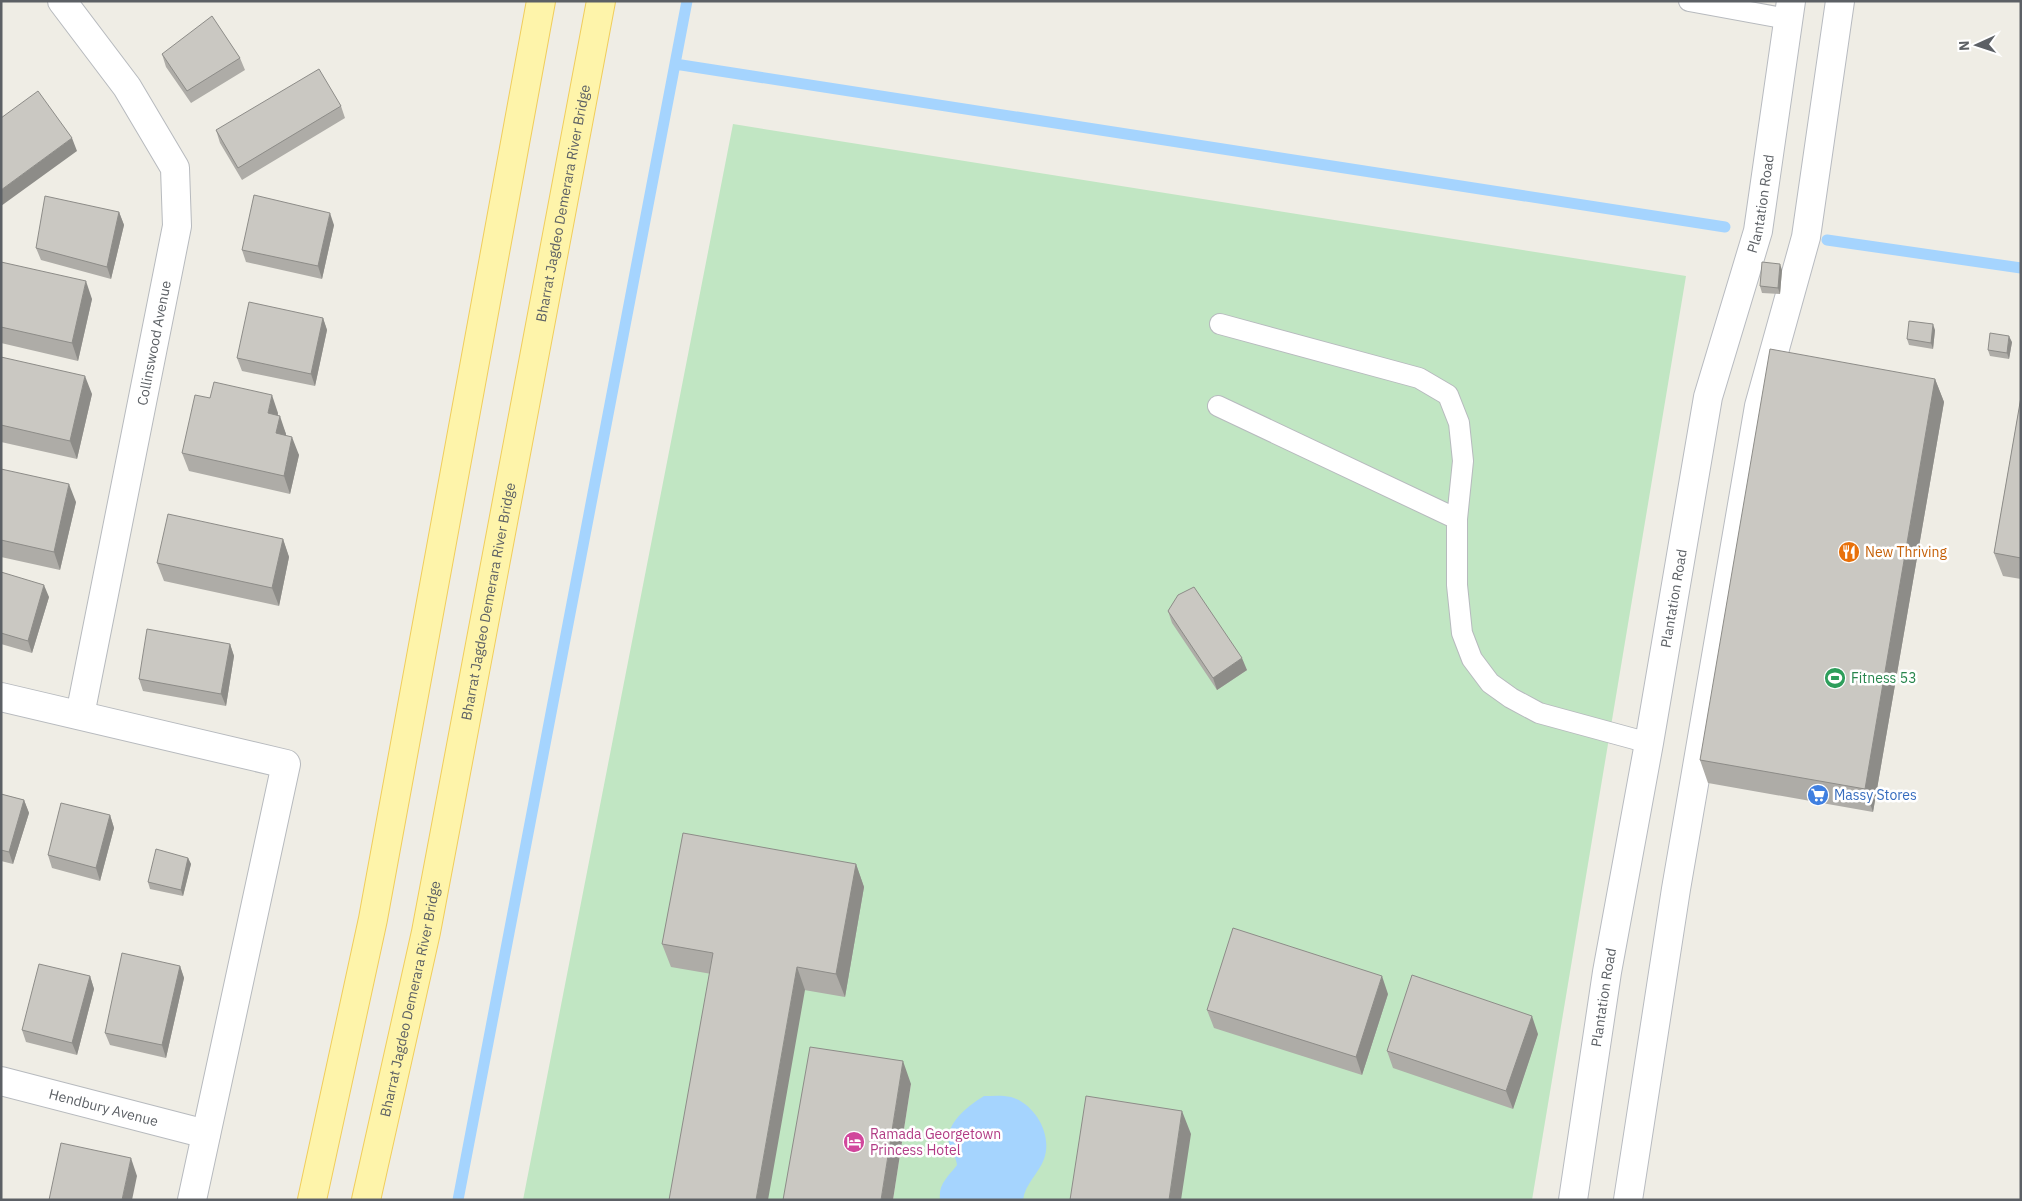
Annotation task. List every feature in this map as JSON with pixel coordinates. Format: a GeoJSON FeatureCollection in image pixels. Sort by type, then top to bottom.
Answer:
{"type":"FeatureCollection","features":[{"type":"Feature","properties":{"kind":"main road"},"geometry":{"type":"LineString","coordinates":[[312,1200],[375,909],[541,1]]}},
{"type":"Feature","properties":{"kind":"main road","name":"Bharrat Jagdeo Demerara River Bridge"},"geometry":{"type":"LineString","coordinates":[[366,1200],[426,932],[601,1]]}},
{"type":"Feature","properties":{"kind":"street","name":"Collinswood Avenue"},"geometry":{"type":"LineString","coordinates":[[62,1],[127,87],[175,168],[177,226],[80,715]]}},
{"type":"Feature","properties":{"kind":"street"},"geometry":{"type":"LineString","coordinates":[[1628,1200],[1676,889],[1759,406],[1806,237],[1840,1]]}},
{"type":"Feature","properties":{"kind":"street","name":"Plantation Road"},"geometry":{"type":"LineString","coordinates":[[1573,1200],[1607,972],[1649,743],[1708,397],[1758,231],[1790,10]]}},
{"type":"Feature","properties":{"kind":"street"},"geometry":{"type":"LineString","coordinates":[[1,697],[286,764],[192,1200]]}},
{"type":"Feature","properties":{"kind":"street","name":"Hendbury Avenue"},"geometry":{"type":"LineString","coordinates":[[1,1081],[206,1134]]}},
{"type":"Feature","properties":{"kind":"lane"},"geometry":{"type":"LineString","coordinates":[[1689,1],[1790,10]]}},
{"type":"Feature","properties":{"kind":"lane"},"geometry":{"type":"LineString","coordinates":[[1220,324],[1419,378],[1448,395],[1459,423],[1463,461],[1457,520],[1457,585],[1462,633],[1472,659],[1490,683],[1510,698],[1539,713],[1649,743]]}},
{"type":"Feature","properties":{"kind":"lane"},"geometry":{"type":"LineString","coordinates":[[1218,406],[1457,520]]}},
{"type":"Feature","properties":{"kind":"green space"},"geometry":{"type":"Polygon","coordinates":[[[733,124],[1686,276],[1532,1200],[893,1200],[911,1084],[795,1200],[523,1200],[733,124]]]}},
{"type":"Feature","properties":{"kind":"water"},"geometry":{"type":"Polygon","coordinates":[[[984,1096],[1011,1097],[1028,1106],[1044,1131],[1046,1150],[1044,1159],[1026,1189],[1023,1200],[940,1200],[942,1185],[957,1165],[950,1147],[950,1131],[958,1117],[984,1096]]]}},
{"type":"Feature","properties":{"kind":"building"},"geometry":{"type":"Polygon","coordinates":[[[212,16],[240,58],[187,91],[162,54],[212,16]]]}},
{"type":"Feature","properties":{"kind":"building"},"geometry":{"type":"Polygon","coordinates":[[[319,69],[341,106],[238,168],[216,130],[319,69]]]}},
{"type":"Feature","properties":{"kind":"building"},"geometry":{"type":"Polygon","coordinates":[[[38,91],[72,138],[1,190],[1,118],[38,91]]]}},
{"type":"Feature","properties":{"kind":"building"},"geometry":{"type":"Polygon","coordinates":[[[254,195],[330,213],[318,266],[242,250],[254,195]]]}},
{"type":"Feature","properties":{"kind":"building"},"geometry":{"type":"Polygon","coordinates":[[[45,196],[119,212],[107,267],[36,248],[45,196]]]}},
{"type":"Feature","properties":{"kind":"building"},"geometry":{"type":"Polygon","coordinates":[[[1,262],[86,281],[72,343],[1,327],[1,262]]]}},
{"type":"Feature","properties":{"kind":"building"},"geometry":{"type":"Polygon","coordinates":[[[1762,262],[1780,264],[1778,288],[1760,286],[1762,262]]]}},
{"type":"Feature","properties":{"kind":"building"},"geometry":{"type":"Polygon","coordinates":[[[249,302],[323,318],[311,374],[237,358],[249,302]]]}},
{"type":"Feature","properties":{"kind":"building"},"geometry":{"type":"Polygon","coordinates":[[[1909,321],[1933,324],[1931,343],[1907,339],[1909,321]]]}},
{"type":"Feature","properties":{"kind":"building"},"geometry":{"type":"Polygon","coordinates":[[[1990,333],[2009,336],[2007,353],[1988,350],[1990,333]]]}},
{"type":"Feature","properties":{"kind":"building"},"geometry":{"type":"Polygon","coordinates":[[[1770,349],[1935,379],[1865,789],[1700,760],[1770,349]]]}},
{"type":"Feature","properties":{"kind":"building"},"geometry":{"type":"Polygon","coordinates":[[[1,357],[85,376],[70,441],[1,425],[1,357]]]}},
{"type":"Feature","properties":{"kind":"building"},"geometry":{"type":"Polygon","coordinates":[[[214,382],[272,395],[268,413],[280,416],[276,433],[292,437],[284,476],[182,453],[195,395],[210,398],[214,382]]]}},
{"type":"Feature","properties":{"kind":"building"},"geometry":{"type":"Polygon","coordinates":[[[2021,397],[2021,558],[1994,553],[2021,397]]]}},
{"type":"Feature","properties":{"kind":"building"},"geometry":{"type":"Polygon","coordinates":[[[1,469],[69,484],[54,552],[1,540],[1,469]]]}},
{"type":"Feature","properties":{"kind":"building"},"geometry":{"type":"Polygon","coordinates":[[[168,514],[283,539],[272,588],[157,563],[168,514]]]}},
{"type":"Feature","properties":{"kind":"building"},"geometry":{"type":"Polygon","coordinates":[[[1,572],[44,585],[28,641],[1,633],[1,572]]]}},
{"type":"Feature","properties":{"kind":"building"},"geometry":{"type":"Polygon","coordinates":[[[1194,587],[1242,658],[1213,678],[1168,611],[1178,595],[1194,587]]]}},
{"type":"Feature","properties":{"kind":"building"},"geometry":{"type":"Polygon","coordinates":[[[147,629],[230,644],[221,694],[139,679],[147,629]]]}},
{"type":"Feature","properties":{"kind":"building"},"geometry":{"type":"Polygon","coordinates":[[[1,794],[24,800],[9,852],[1,850],[1,794]]]}},
{"type":"Feature","properties":{"kind":"building"},"geometry":{"type":"Polygon","coordinates":[[[61,803],[110,815],[96,868],[48,855],[61,803]]]}},
{"type":"Feature","properties":{"kind":"building"},"geometry":{"type":"Polygon","coordinates":[[[683,833],[856,864],[836,974],[797,967],[756,1200],[669,1200],[713,953],[662,944],[683,833]]]}},
{"type":"Feature","properties":{"kind":"building"},"geometry":{"type":"Polygon","coordinates":[[[156,849],[188,858],[181,890],[148,882],[156,849]]]}},
{"type":"Feature","properties":{"kind":"building"},"geometry":{"type":"Polygon","coordinates":[[[1233,928],[1382,976],[1356,1057],[1207,1010],[1233,928]]]}},
{"type":"Feature","properties":{"kind":"building"},"geometry":{"type":"Polygon","coordinates":[[[122,953],[180,966],[162,1045],[105,1033],[122,953]]]}},
{"type":"Feature","properties":{"kind":"building"},"geometry":{"type":"Polygon","coordinates":[[[39,964],[90,976],[72,1043],[22,1030],[39,964]]]}},
{"type":"Feature","properties":{"kind":"building"},"geometry":{"type":"Polygon","coordinates":[[[1412,975],[1532,1016],[1506,1091],[1387,1051],[1412,975]]]}},
{"type":"Feature","properties":{"kind":"building","name":"Ramada Georgetown Princess Hotel"},"geometry":{"type":"Polygon","coordinates":[[[810,1047],[903,1061],[881,1200],[783,1200],[810,1047]]]}},
{"type":"Feature","properties":{"kind":"building"},"geometry":{"type":"Polygon","coordinates":[[[1086,1096],[1182,1111],[1169,1200],[1070,1200],[1086,1096]]]}},
{"type":"Feature","properties":{"kind":"building"},"geometry":{"type":"Polygon","coordinates":[[[61,1143],[131,1158],[122,1200],[49,1200],[61,1143]]]}},
{"type":"Feature","properties":{"kind":"waterway"},"geometry":{"type":"LineString","coordinates":[[458,1200],[687,1]]}},
{"type":"Feature","properties":{"kind":"waterway"},"geometry":{"type":"LineString","coordinates":[[675,64],[1725,227]]}},
{"type":"Feature","properties":{"kind":"waterway"},"geometry":{"type":"LineString","coordinates":[[1827,240],[2021,268]]}},
{"type":"Feature","properties":{"kind":"place","name":"New Thriving"},"geometry":{"type":"Point","coordinates":[1849,552]}},
{"type":"Feature","properties":{"kind":"place","name":"Fitness 53"},"geometry":{"type":"Point","coordinates":[1835,678]}},
{"type":"Feature","properties":{"kind":"place","name":"Massy Stores"},"geometry":{"type":"Point","coordinates":[1818,795]}},
{"type":"Feature","properties":{"kind":"place","name":"Ramada Georgetown Princess Hotel"},"geometry":{"type":"Point","coordinates":[854,1142]}}]}
